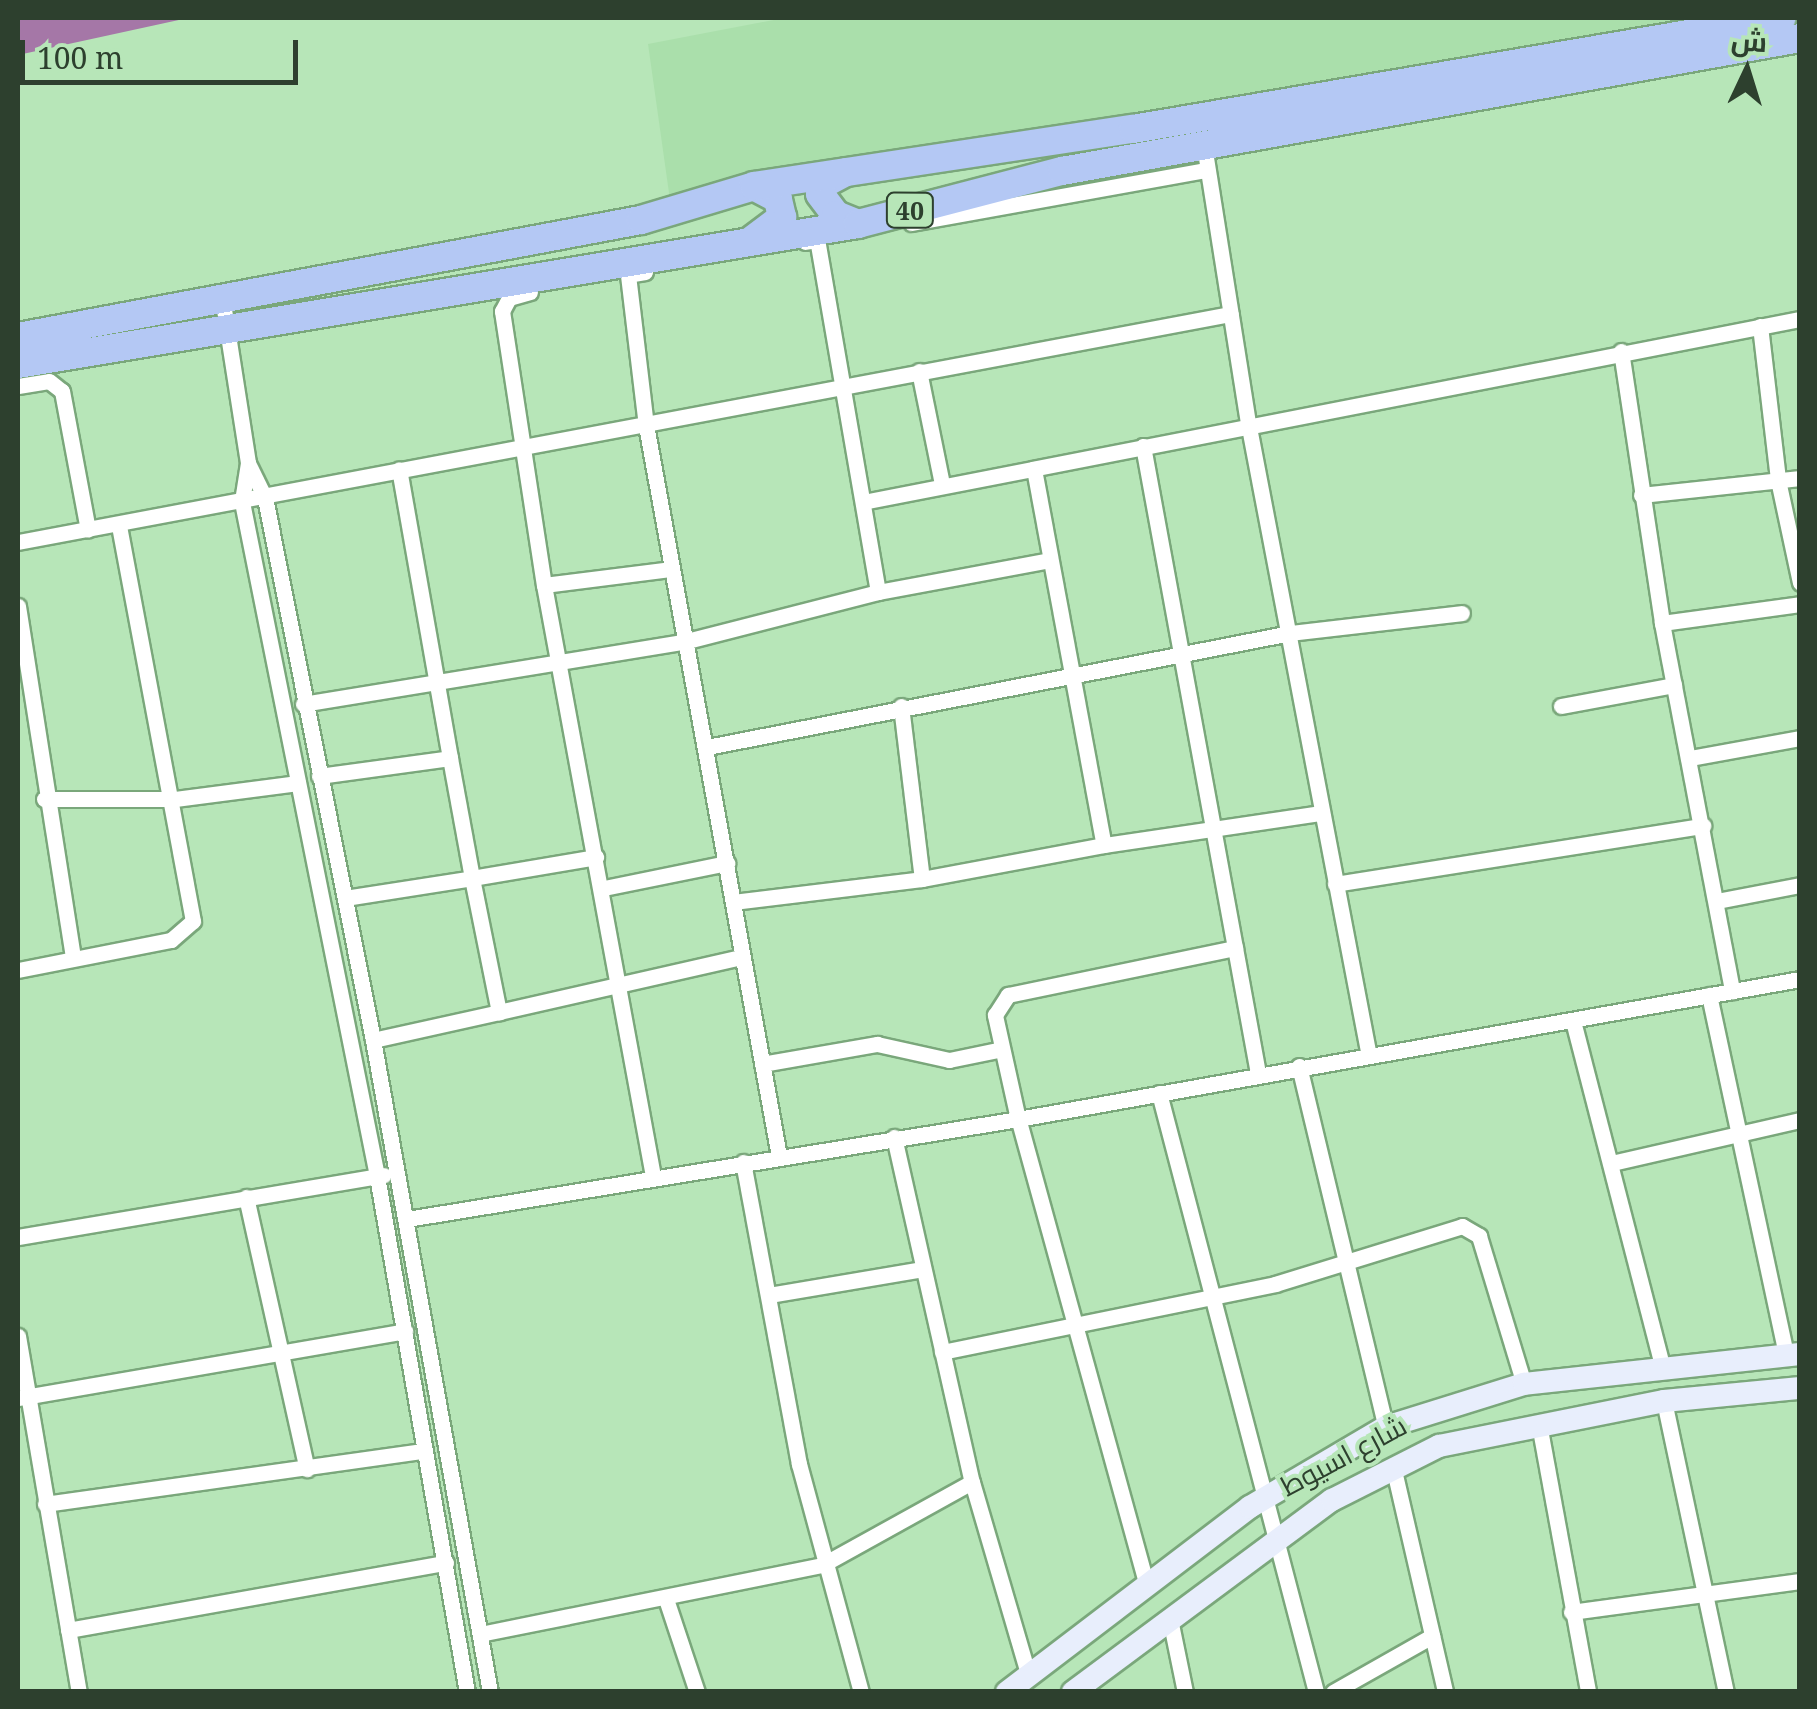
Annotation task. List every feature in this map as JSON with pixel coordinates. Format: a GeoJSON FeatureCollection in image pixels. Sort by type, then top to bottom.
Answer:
{"type":"FeatureCollection","features":[{"type":"Feature","properties":{"kind":"highway","name":"40"},"geometry":{"type":"LineString","coordinates":[[18,364],[858,224],[1062,171],[1206,158],[1541,70],[1782,18]]}},
{"type":"Feature","properties":{"kind":"highway","name":"40"},"geometry":{"type":"LineString","coordinates":[[18,337],[223,303],[641,220],[754,186],[1541,70],[1800,38]]}},
{"type":"Feature","properties":{"kind":"highway"},"geometry":{"type":"LineString","coordinates":[[847,172],[823,184],[820,194],[836,216],[858,224]]}},
{"type":"Feature","properties":{"kind":"highway"},"geometry":{"type":"LineString","coordinates":[[742,245],[770,232],[782,217],[778,199],[754,186]]}},
{"type":"Feature","properties":{"kind":"street"},"geometry":{"type":"LineString","coordinates":[[653,1176],[604,888],[554,663],[505,304],[517,294],[817,240],[1206,158],[1248,422],[1368,1051]]}},
{"type":"Feature","properties":{"kind":"street"},"geometry":{"type":"LineString","coordinates":[[817,240],[878,592]]}},
{"type":"Feature","properties":{"kind":"street"},"geometry":{"type":"LineString","coordinates":[[628,275],[646,425],[670,568],[707,747],[779,1156]]}},
{"type":"Feature","properties":{"kind":"street"},"geometry":{"type":"LineString","coordinates":[[223,303],[224,331],[248,463],[265,498],[373,1040],[490,1692]]}},
{"type":"Feature","properties":{"kind":"street"},"geometry":{"type":"LineString","coordinates":[[18,542],[1231,314]]}},
{"type":"Feature","properties":{"kind":"street"},"geometry":{"type":"LineString","coordinates":[[863,502],[1248,422],[1800,319]]}},
{"type":"Feature","properties":{"kind":"street"},"geometry":{"type":"LineString","coordinates":[[1760,326],[1778,480],[1800,582]]}},
{"type":"Feature","properties":{"kind":"street"},"geometry":{"type":"LineString","coordinates":[[1621,351],[1662,624],[1732,991]]}},
{"type":"Feature","properties":{"kind":"street"},"geometry":{"type":"LineString","coordinates":[[919,371],[942,484]]}},
{"type":"Feature","properties":{"kind":"street"},"geometry":{"type":"LineString","coordinates":[[18,386],[50,381],[62,392],[88,530]]}},
{"type":"Feature","properties":{"kind":"street"},"geometry":{"type":"LineString","coordinates":[[1143,446],[1258,1073]]}},
{"type":"Feature","properties":{"kind":"street"},"geometry":{"type":"LineString","coordinates":[[248,463],[242,502],[377,1176],[467,1692]]}},
{"type":"Feature","properties":{"kind":"street"},"geometry":{"type":"LineString","coordinates":[[399,469],[472,878],[500,1012]]}},
{"type":"Feature","properties":{"kind":"street"},"geometry":{"type":"LineString","coordinates":[[1034,469],[1104,845]]}},
{"type":"Feature","properties":{"kind":"street"},"geometry":{"type":"LineString","coordinates":[[1640,495],[1800,478]]}},
{"type":"Feature","properties":{"kind":"street"},"geometry":{"type":"LineString","coordinates":[[18,970],[171,940],[188,931],[193,901],[120,524]]}},
{"type":"Feature","properties":{"kind":"street"},"geometry":{"type":"LineString","coordinates":[[304,704],[683,642],[878,592],[1050,560]]}},
{"type":"Feature","properties":{"kind":"street"},"geometry":{"type":"LineString","coordinates":[[544,585],[670,568]]}},
{"type":"Feature","properties":{"kind":"street"},"geometry":{"type":"LineString","coordinates":[[1662,624],[1800,604]]}},
{"type":"Feature","properties":{"kind":"street"},"geometry":{"type":"LineString","coordinates":[[18,606],[44,799],[73,957]]}},
{"type":"Feature","properties":{"kind":"street"},"geometry":{"type":"LineString","coordinates":[[707,747],[901,706],[1290,633],[1462,614]]}},
{"type":"Feature","properties":{"kind":"street"},"geometry":{"type":"LineString","coordinates":[[1560,706],[1674,686]]}},
{"type":"Feature","properties":{"kind":"street"},"geometry":{"type":"LineString","coordinates":[[901,706],[922,879]]}},
{"type":"Feature","properties":{"kind":"street"},"geometry":{"type":"LineString","coordinates":[[1690,758],[1800,738]]}},
{"type":"Feature","properties":{"kind":"street"},"geometry":{"type":"LineString","coordinates":[[319,776],[450,758]]}},
{"type":"Feature","properties":{"kind":"street"},"geometry":{"type":"LineString","coordinates":[[44,799],[175,799],[298,782]]}},
{"type":"Feature","properties":{"kind":"street"},"geometry":{"type":"LineString","coordinates":[[733,902],[922,879],[1104,845],[1321,813]]}},
{"type":"Feature","properties":{"kind":"street"},"geometry":{"type":"LineString","coordinates":[[1335,884],[1703,826]]}},
{"type":"Feature","properties":{"kind":"street"},"geometry":{"type":"LineString","coordinates":[[345,898],[596,857]]}},
{"type":"Feature","properties":{"kind":"street"},"geometry":{"type":"LineString","coordinates":[[604,888],[726,864]]}},
{"type":"Feature","properties":{"kind":"street"},"geometry":{"type":"LineString","coordinates":[[1717,901],[1800,885]]}},
{"type":"Feature","properties":{"kind":"street"},"geometry":{"type":"LineString","coordinates":[[1147,1586],[1018,1119],[995,1015],[1008,995],[1236,948]]}},
{"type":"Feature","properties":{"kind":"street"},"geometry":{"type":"LineString","coordinates":[[373,1040],[741,957]]}},
{"type":"Feature","properties":{"kind":"street"},"geometry":{"type":"LineString","coordinates":[[406,1219],[1018,1119],[1368,1051],[1573,1021],[1800,979]]}},
{"type":"Feature","properties":{"kind":"street"},"geometry":{"type":"LineString","coordinates":[[1709,996],[1793,1354]]}},
{"type":"Feature","properties":{"kind":"street"},"geometry":{"type":"LineString","coordinates":[[1573,1021],[1662,1366]]}},
{"type":"Feature","properties":{"kind":"street"},"geometry":{"type":"LineString","coordinates":[[762,1064],[877,1044],[949,1060],[1002,1050]]}},
{"type":"Feature","properties":{"kind":"street"},"geometry":{"type":"LineString","coordinates":[[1299,1066],[1386,1428]]}},
{"type":"Feature","properties":{"kind":"street"},"geometry":{"type":"LineString","coordinates":[[1159,1094],[1316,1692]]}},
{"type":"Feature","properties":{"kind":"street"},"geometry":{"type":"LineString","coordinates":[[1612,1164],[1800,1120]]}},
{"type":"Feature","properties":{"kind":"street"},"geometry":{"type":"LineString","coordinates":[[894,1137],[972,1482],[1028,1674]]}},
{"type":"Feature","properties":{"kind":"street"},"geometry":{"type":"LineString","coordinates":[[743,1162],[822,1564],[861,1692]]}},
{"type":"Feature","properties":{"kind":"street"},"geometry":{"type":"LineString","coordinates":[[18,1237],[398,1173]]}},
{"type":"Feature","properties":{"kind":"street"},"geometry":{"type":"LineString","coordinates":[[246,1197],[307,1469]]}},
{"type":"Feature","properties":{"kind":"street"},"geometry":{"type":"LineString","coordinates":[[942,1352],[1077,1327],[1348,1266],[1458,1226],[1474,1230],[1524,1384]]}},
{"type":"Feature","properties":{"kind":"street"},"geometry":{"type":"LineString","coordinates":[[769,1295],[923,1270]]}},
{"type":"Feature","properties":{"kind":"street"},"geometry":{"type":"LineString","coordinates":[[22,1397],[405,1331]]}},
{"type":"Feature","properties":{"kind":"street"},"geometry":{"type":"LineString","coordinates":[[18,1336],[22,1397],[78,1692]]}},
{"type":"Feature","properties":{"kind":"street","name":"شارع اسيوط"},"geometry":{"type":"LineString","coordinates":[[1007,1692],[1263,1498],[1386,1428],[1431,1410],[1524,1384],[1793,1354]]}},
{"type":"Feature","properties":{"kind":"street","name":"شارع اسيوط"},"geometry":{"type":"LineString","coordinates":[[1073,1692],[1275,1540],[1393,1466],[1439,1446],[1664,1402],[1799,1390]]}},
{"type":"Feature","properties":{"kind":"street"},"geometry":{"type":"LineString","coordinates":[[1664,1402],[1726,1692]]}},
{"type":"Feature","properties":{"kind":"street"},"geometry":{"type":"LineString","coordinates":[[1431,1410],[1439,1446]]}},
{"type":"Feature","properties":{"kind":"street"},"geometry":{"type":"LineString","coordinates":[[1539,1424],[1588,1692]]}},
{"type":"Feature","properties":{"kind":"street"},"geometry":{"type":"LineString","coordinates":[[44,1504],[424,1451]]}},
{"type":"Feature","properties":{"kind":"street"},"geometry":{"type":"LineString","coordinates":[[1393,1466],[1445,1692]]}},
{"type":"Feature","properties":{"kind":"street"},"geometry":{"type":"LineString","coordinates":[[480,1634],[666,1599],[822,1564],[972,1482]]}},
{"type":"Feature","properties":{"kind":"street"},"geometry":{"type":"LineString","coordinates":[[68,1630],[446,1563]]}},
{"type":"Feature","properties":{"kind":"street"},"geometry":{"type":"LineString","coordinates":[[1571,1612],[1800,1581]]}},
{"type":"Feature","properties":{"kind":"street"},"geometry":{"type":"LineString","coordinates":[[666,1599],[697,1692]]}},
{"type":"Feature","properties":{"kind":"street"},"geometry":{"type":"LineString","coordinates":[[1170,1618],[1185,1692]]}},
{"type":"Feature","properties":{"kind":"street"},"geometry":{"type":"LineString","coordinates":[[1332,1692],[1432,1636]]}},
{"type":"Feature","properties":{"kind":"shaded area"},"geometry":{"type":"Polygon","coordinates":[[[18,18],[188,18],[18,55],[18,18]]]}},
{"type":"Feature","properties":{"kind":"shaded area"},"geometry":{"type":"Polygon","coordinates":[[[784,18],[1686,18],[670,200],[648,44],[784,18]]]}}]}
